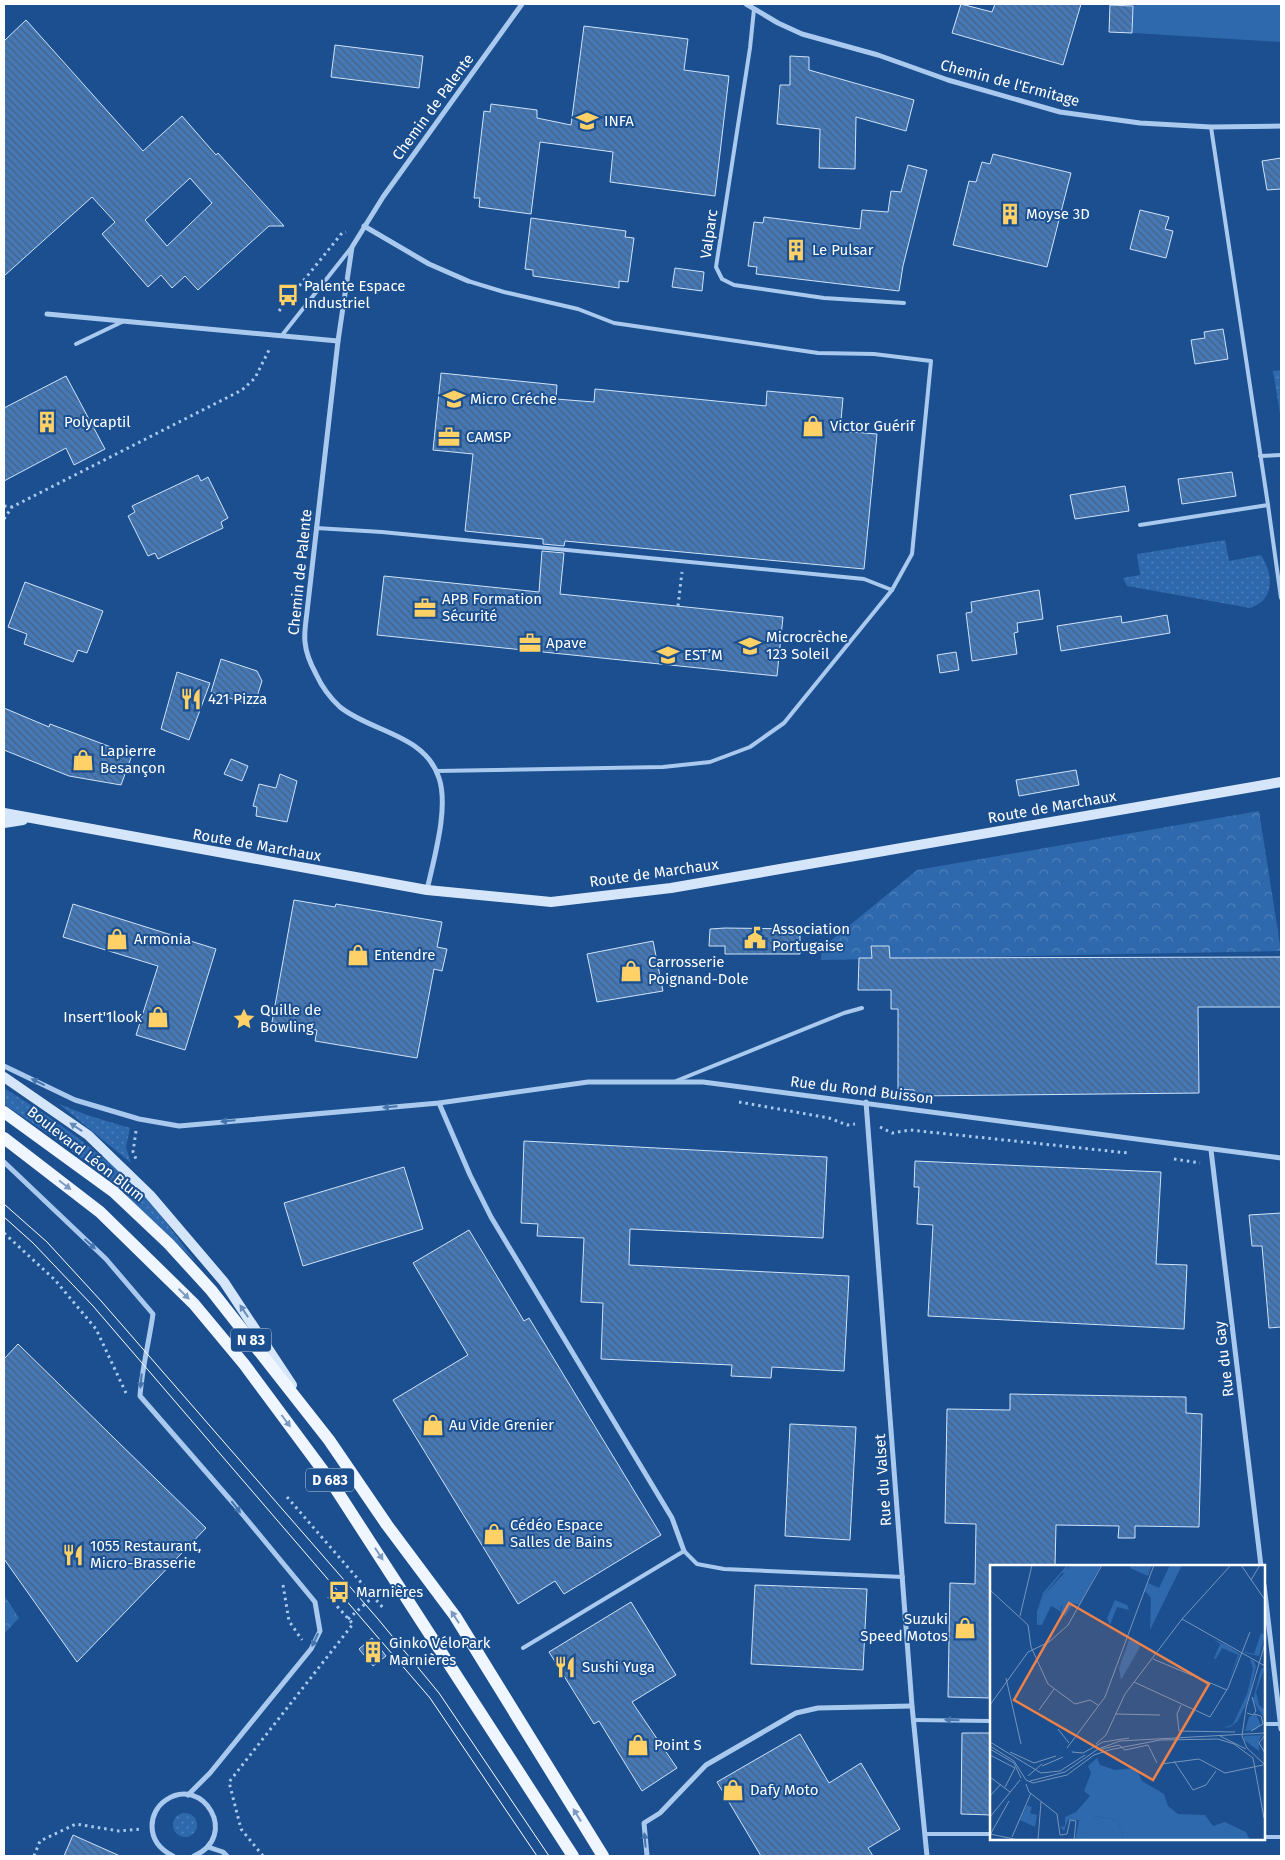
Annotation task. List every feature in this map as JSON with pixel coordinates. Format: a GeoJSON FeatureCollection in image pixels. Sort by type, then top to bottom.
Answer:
{"type":"FeatureCollection","features":[{"type":"Feature","properties":{"kind":"main road","name":"Route de Marchaux"},"geometry":{"type":"LineString","coordinates":[[4,814],[427,890],[551,902],[671,888],[1281,782]]}},
{"type":"Feature","properties":{"kind":"main road","name":"Route de Marchaux"},"geometry":{"type":"LineString","coordinates":[[4,823],[29,820]]}},
{"type":"Feature","properties":{"kind":"main road","name":"D 683"},"geometry":{"type":"LineString","coordinates":[[4,1077],[88,1135],[150,1195],[224,1282],[387,1524],[455,1616],[603,1856]]}},
{"type":"Feature","properties":{"kind":"main road","name":"Boulevard Léon Blum"},"geometry":{"type":"LineString","coordinates":[[4,1112],[114,1192],[170,1244],[211,1290],[329,1440]]}},
{"type":"Feature","properties":{"kind":"main road","name":"D 683"},"geometry":{"type":"LineString","coordinates":[[4,1138],[100,1212],[194,1304],[244,1364],[330,1480],[573,1856]]}},
{"type":"Feature","properties":{"kind":"street","name":"Chemin de Palente"},"geometry":{"type":"LineString","coordinates":[[427,890],[442,810],[442,791],[436,771],[422,752],[402,737],[360,719],[341,707],[324,691],[308,658],[305,641],[316,528],[338,341],[352,247],[364,226],[522,4]]}},
{"type":"Feature","properties":{"kind":"street","name":"Chemin de l'Ermitage"},"geometry":{"type":"LineString","coordinates":[[746,4],[778,23],[802,34],[878,56],[948,80],[1060,112],[1140,122],[1211,127],[1281,126]]}},
{"type":"Feature","properties":{"kind":"street"},"geometry":{"type":"LineString","coordinates":[[364,226],[429,264],[468,281]]}},
{"type":"Feature","properties":{"kind":"street"},"geometry":{"type":"LineString","coordinates":[[47,314],[284,334],[338,341]]}},
{"type":"Feature","properties":{"kind":"street","name":"Rue du Rond Buisson"},"geometry":{"type":"LineString","coordinates":[[4,1066],[75,1100],[139,1119],[179,1126],[439,1103],[588,1082],[703,1082],[1281,1158]]}},
{"type":"Feature","properties":{"kind":"street","name":"Rue du Valset"},"geometry":{"type":"LineString","coordinates":[[866,1102],[913,1720],[927,1856]]}},
{"type":"Feature","properties":{"kind":"street"},"geometry":{"type":"LineString","coordinates":[[439,1103],[470,1175],[492,1217],[672,1518],[684,1551]]}},
{"type":"Feature","properties":{"kind":"street","name":"Rue du Gay"},"geometry":{"type":"LineString","coordinates":[[1211,1150],[1261,1565]]}},
{"type":"Feature","properties":{"kind":"street"},"geometry":{"type":"LineString","coordinates":[[4,1162],[106,1259],[153,1314],[147,1353],[142,1362],[140,1396],[234,1504],[315,1602],[320,1631],[311,1649],[210,1773],[188,1795]]}},
{"type":"Feature","properties":{"kind":"street"},"geometry":{"type":"LineString","coordinates":[[1265,1593],[1281,1729]]}},
{"type":"Feature","properties":{"kind":"street"},"geometry":{"type":"LineString","coordinates":[[647,1856],[644,1823],[660,1813],[706,1765],[796,1713],[818,1708],[912,1706]]}},
{"type":"Feature","properties":{"kind":"street"},"geometry":{"type":"LineString","coordinates":[[173,1856],[158,1846],[152,1828],[153,1819],[162,1803],[170,1798],[188,1795],[205,1802],[214,1816],[215,1832],[208,1847],[194,1856]]}},
{"type":"Feature","properties":{"kind":"street"},"geometry":{"type":"LineString","coordinates":[[208,1847],[227,1856]]}},
{"type":"Feature","properties":{"kind":"lane","name":"Valparc"},"geometry":{"type":"LineString","coordinates":[[754,9],[750,48],[716,267],[722,279],[734,285],[824,298],[904,303]]}},
{"type":"Feature","properties":{"kind":"lane"},"geometry":{"type":"LineString","coordinates":[[1211,127],[1281,598]]}},
{"type":"Feature","properties":{"kind":"lane"},"geometry":{"type":"LineString","coordinates":[[284,334],[352,247]]}},
{"type":"Feature","properties":{"kind":"lane"},"geometry":{"type":"LineString","coordinates":[[436,771],[663,767],[710,762],[750,747],[784,723],[892,590],[912,554],[931,360],[874,354],[818,353],[614,323],[578,309],[504,292],[468,281]]}},
{"type":"Feature","properties":{"kind":"lane"},"geometry":{"type":"LineString","coordinates":[[76,344],[124,321]]}},
{"type":"Feature","properties":{"kind":"lane"},"geometry":{"type":"LineString","coordinates":[[1260,456],[1281,454]]}},
{"type":"Feature","properties":{"kind":"lane"},"geometry":{"type":"LineString","coordinates":[[1140,525],[1268,505]]}},
{"type":"Feature","properties":{"kind":"lane"},"geometry":{"type":"LineString","coordinates":[[316,528],[382,532],[864,579],[892,590]]}},
{"type":"Feature","properties":{"kind":"lane"},"geometry":{"type":"LineString","coordinates":[[1278,572],[1281,564]]}},
{"type":"Feature","properties":{"kind":"lane"},"geometry":{"type":"LineString","coordinates":[[674,1082],[844,1013],[862,1008]]}},
{"type":"Feature","properties":{"kind":"lane"},"geometry":{"type":"LineString","coordinates":[[523,1648],[684,1551],[697,1564],[724,1569],[903,1577]]}},
{"type":"Feature","properties":{"kind":"lane"},"geometry":{"type":"LineString","coordinates":[[913,1720],[990,1720]]}},
{"type":"Feature","properties":{"kind":"lane"},"geometry":{"type":"LineString","coordinates":[[1265,1724],[1281,1724]]}},
{"type":"Feature","properties":{"kind":"lane"},"geometry":{"type":"LineString","coordinates":[[924,1834],[990,1834]]}},
{"type":"Feature","properties":{"kind":"lane"},"geometry":{"type":"LineString","coordinates":[[1265,1837],[1281,1837]]}},
{"type":"Feature","properties":{"kind":"path"},"geometry":{"type":"LineString","coordinates":[[279,311],[342,233],[364,226]]}},
{"type":"Feature","properties":{"kind":"path"},"geometry":{"type":"LineString","coordinates":[[4,519],[12,507],[242,390],[255,378],[269,350]]}},
{"type":"Feature","properties":{"kind":"path"},"geometry":{"type":"LineString","coordinates":[[4,506],[12,507]]}},
{"type":"Feature","properties":{"kind":"path"},"geometry":{"type":"LineString","coordinates":[[678,606],[683,561]]}},
{"type":"Feature","properties":{"kind":"path"},"geometry":{"type":"LineString","coordinates":[[734,1101],[829,1118],[847,1125],[868,1121],[892,1133],[910,1130],[1132,1154]]}},
{"type":"Feature","properties":{"kind":"path"},"geometry":{"type":"LineString","coordinates":[[1171,1158],[1186,1162],[1213,1164]]}},
{"type":"Feature","properties":{"kind":"path"},"geometry":{"type":"LineString","coordinates":[[287,1497],[384,1609]]}},
{"type":"Feature","properties":{"kind":"path"},"geometry":{"type":"LineString","coordinates":[[263,1856],[242,1829],[229,1782],[352,1624],[348,1619],[373,1597]]}},
{"type":"Feature","properties":{"kind":"path"},"geometry":{"type":"LineString","coordinates":[[34,1856],[40,1841],[76,1824],[119,1831],[152,1828]]}},
{"type":"Feature","properties":{"kind":"green space"},"geometry":{"type":"Polygon","coordinates":[[[1133,4],[1281,4],[1281,42],[1133,33],[1133,4]]]}},
{"type":"Feature","properties":{"kind":"green space"},"geometry":{"type":"Polygon","coordinates":[[[1281,370],[1281,420],[1273,371],[1281,370]]]}},
{"type":"Feature","properties":{"kind":"green space"},"geometry":{"type":"Polygon","coordinates":[[[1225,540],[1229,561],[1261,555],[1268,570],[1270,586],[1268,593],[1258,604],[1250,608],[1127,586],[1123,578],[1140,575],[1137,554],[1225,540]]]}},
{"type":"Feature","properties":{"kind":"green space"},"geometry":{"type":"Polygon","coordinates":[[[1259,811],[1281,951],[821,960],[822,948],[917,870],[1259,811]]]}},
{"type":"Feature","properties":{"kind":"green space"},"geometry":{"type":"Polygon","coordinates":[[[4,1088],[62,1126],[116,1169],[149,1201],[196,1262],[110,1180],[53,1137],[4,1104],[4,1088]]]}},
{"type":"Feature","properties":{"kind":"green space"},"geometry":{"type":"Polygon","coordinates":[[[59,1104],[130,1128],[126,1147],[131,1163],[59,1104]]]}},
{"type":"Feature","properties":{"kind":"green space"},"geometry":{"type":"Polygon","coordinates":[[[4,1595],[19,1618],[4,1634],[4,1595]]]}},
{"type":"Feature","properties":{"kind":"green space"},"geometry":{"type":"Polygon","coordinates":[[[185,1813],[194,1816],[197,1825],[194,1834],[185,1837],[176,1834],[173,1825],[176,1816],[185,1813]]]}},
{"type":"Feature","properties":{"kind":"building"},"geometry":{"type":"Polygon","coordinates":[[[961,4],[992,12],[995,4],[1081,4],[1063,65],[952,33],[961,4]]]}},
{"type":"Feature","properties":{"kind":"building"},"geometry":{"type":"Polygon","coordinates":[[[1110,5],[1133,6],[1132,33],[1109,32],[1110,5]]]}},
{"type":"Feature","properties":{"kind":"building"},"geometry":{"type":"Polygon","coordinates":[[[26,20],[143,151],[182,116],[216,155],[218,153],[284,226],[269,226],[198,290],[185,276],[172,288],[161,275],[148,287],[102,234],[115,222],[92,197],[4,276],[4,41],[26,20]],[[190,178],[145,220],[167,246],[212,203],[190,178]]]}},
{"type":"Feature","properties":{"kind":"building"},"geometry":{"type":"Polygon","coordinates":[[[584,26],[688,39],[684,70],[729,76],[715,196],[610,182],[613,152],[540,142],[531,214],[479,207],[480,198],[474,198],[484,111],[490,112],[491,104],[537,110],[537,118],[571,125],[584,26]]]}},
{"type":"Feature","properties":{"kind":"building"},"geometry":{"type":"Polygon","coordinates":[[[335,45],[423,56],[419,88],[331,77],[335,45]]]}},
{"type":"Feature","properties":{"kind":"building"},"geometry":{"type":"Polygon","coordinates":[[[790,56],[809,57],[809,70],[914,100],[906,131],[856,117],[855,169],[819,168],[820,129],[777,124],[780,85],[790,85],[790,56]]]}},
{"type":"Feature","properties":{"kind":"building","name":"Moyse 3D"},"geometry":{"type":"Polygon","coordinates":[[[993,154],[1071,173],[1047,267],[953,245],[969,181],[976,182],[982,162],[990,164],[993,154]]]}},
{"type":"Feature","properties":{"kind":"building"},"geometry":{"type":"Polygon","coordinates":[[[1281,158],[1281,189],[1267,190],[1262,161],[1281,158]]]}},
{"type":"Feature","properties":{"kind":"building"},"geometry":{"type":"Polygon","coordinates":[[[908,165],[927,170],[903,266],[899,291],[756,274],[757,267],[748,266],[754,222],[763,223],[764,217],[860,229],[862,210],[888,212],[891,191],[901,192],[908,165]]]}},
{"type":"Feature","properties":{"kind":"building"},"geometry":{"type":"Polygon","coordinates":[[[1140,210],[1169,217],[1165,229],[1173,231],[1166,258],[1130,249],[1140,210]]]}},
{"type":"Feature","properties":{"kind":"building"},"geometry":{"type":"Polygon","coordinates":[[[531,218],[626,231],[625,237],[634,238],[628,282],[619,281],[619,288],[533,276],[533,270],[525,269],[531,218]]]}},
{"type":"Feature","properties":{"kind":"building"},"geometry":{"type":"Polygon","coordinates":[[[675,268],[704,272],[702,291],[672,287],[675,268]]]}},
{"type":"Feature","properties":{"kind":"building"},"geometry":{"type":"Polygon","coordinates":[[[1223,329],[1228,359],[1195,364],[1191,340],[1205,338],[1204,332],[1223,329]]]}},
{"type":"Feature","properties":{"kind":"building"},"geometry":{"type":"Polygon","coordinates":[[[441,373],[557,385],[556,399],[594,402],[595,389],[766,406],[767,391],[843,398],[840,431],[877,434],[864,569],[565,541],[564,546],[543,544],[543,539],[465,531],[473,454],[433,450],[441,373]]]}},
{"type":"Feature","properties":{"kind":"building","name":"Polycaptil"},"geometry":{"type":"Polygon","coordinates":[[[66,376],[105,449],[74,465],[66,448],[4,481],[4,408],[66,376]]]}},
{"type":"Feature","properties":{"kind":"building"},"geometry":{"type":"Polygon","coordinates":[[[1232,472],[1236,496],[1182,504],[1178,479],[1232,472]]]}},
{"type":"Feature","properties":{"kind":"building"},"geometry":{"type":"Polygon","coordinates":[[[198,475],[201,481],[208,477],[228,518],[221,522],[223,528],[158,559],[155,553],[148,556],[128,516],[135,512],[132,506],[198,475]]]}},
{"type":"Feature","properties":{"kind":"building"},"geometry":{"type":"Polygon","coordinates":[[[1125,486],[1129,511],[1075,519],[1070,495],[1125,486]]]}},
{"type":"Feature","properties":{"kind":"building"},"geometry":{"type":"Polygon","coordinates":[[[542,551],[564,553],[560,594],[783,617],[777,676],[377,635],[384,576],[539,592],[542,551]]]}},
{"type":"Feature","properties":{"kind":"building"},"geometry":{"type":"Polygon","coordinates":[[[25,582],[103,611],[87,653],[78,650],[73,662],[24,644],[27,634],[8,627],[25,582]]]}},
{"type":"Feature","properties":{"kind":"building"},"geometry":{"type":"Polygon","coordinates":[[[1039,590],[1043,619],[1017,623],[1018,632],[1014,633],[1017,654],[972,661],[966,613],[972,612],[971,602],[1039,590]]]}},
{"type":"Feature","properties":{"kind":"building"},"geometry":{"type":"Polygon","coordinates":[[[1167,615],[1170,633],[1061,651],[1057,626],[1121,616],[1122,623],[1167,615]]]}},
{"type":"Feature","properties":{"kind":"building"},"geometry":{"type":"Polygon","coordinates":[[[956,652],[959,670],[940,673],[937,655],[956,652]]]}},
{"type":"Feature","properties":{"kind":"building"},"geometry":{"type":"Polygon","coordinates":[[[221,659],[257,671],[262,681],[254,706],[211,692],[221,659]]]}},
{"type":"Feature","properties":{"kind":"building"},"geometry":{"type":"Polygon","coordinates":[[[177,672],[210,683],[189,740],[161,729],[177,672]]]}},
{"type":"Feature","properties":{"kind":"building"},"geometry":{"type":"Polygon","coordinates":[[[4,708],[49,727],[50,724],[132,755],[121,785],[69,776],[4,750],[4,708]]]}},
{"type":"Feature","properties":{"kind":"building"},"geometry":{"type":"Polygon","coordinates":[[[231,759],[248,766],[242,781],[224,774],[231,759]]]}},
{"type":"Feature","properties":{"kind":"building"},"geometry":{"type":"Polygon","coordinates":[[[1076,770],[1079,785],[1019,796],[1016,780],[1076,770]]]}},
{"type":"Feature","properties":{"kind":"building"},"geometry":{"type":"Polygon","coordinates":[[[280,774],[297,781],[287,822],[256,816],[257,807],[253,806],[259,784],[276,788],[280,774]]]}},
{"type":"Feature","properties":{"kind":"building"},"geometry":{"type":"Polygon","coordinates":[[[294,900],[335,907],[336,904],[442,922],[437,947],[447,949],[442,971],[434,969],[417,1058],[315,1041],[317,1030],[272,1022],[294,900]]]}},
{"type":"Feature","properties":{"kind":"building"},"geometry":{"type":"Polygon","coordinates":[[[73,904],[216,949],[185,1050],[136,1035],[158,966],[63,937],[73,904]]]}},
{"type":"Feature","properties":{"kind":"building","name":"Association Portugaise"},"geometry":{"type":"Polygon","coordinates":[[[710,929],[800,929],[800,954],[725,954],[725,946],[709,946],[710,929]]]}},
{"type":"Feature","properties":{"kind":"building","name":"Carrosserie Poignand-Dole"},"geometry":{"type":"Polygon","coordinates":[[[653,941],[663,991],[597,1002],[587,954],[653,941]]]}},
{"type":"Feature","properties":{"kind":"building"},"geometry":{"type":"Polygon","coordinates":[[[871,946],[889,946],[890,958],[1281,957],[1281,1007],[1198,1007],[1199,1093],[914,1096],[914,1090],[898,1089],[898,1009],[891,1009],[891,990],[858,990],[859,958],[872,958],[871,946]]]}},
{"type":"Feature","properties":{"kind":"building"},"geometry":{"type":"Polygon","coordinates":[[[524,1141],[827,1157],[823,1238],[630,1229],[629,1265],[849,1276],[844,1371],[772,1367],[771,1378],[731,1376],[732,1365],[601,1359],[603,1303],[581,1302],[584,1238],[537,1236],[538,1224],[521,1223],[524,1141]]]}},
{"type":"Feature","properties":{"kind":"building"},"geometry":{"type":"Polygon","coordinates":[[[915,1161],[1161,1172],[1156,1264],[1187,1265],[1184,1329],[928,1316],[933,1225],[917,1224],[919,1187],[914,1187],[915,1161]]]}},
{"type":"Feature","properties":{"kind":"building"},"geometry":{"type":"Polygon","coordinates":[[[404,1167],[423,1229],[303,1266],[284,1203],[404,1167]]]}},
{"type":"Feature","properties":{"kind":"building"},"geometry":{"type":"Polygon","coordinates":[[[1281,1213],[1281,1327],[1269,1328],[1262,1246],[1252,1246],[1249,1215],[1281,1213]]]}},
{"type":"Feature","properties":{"kind":"building"},"geometry":{"type":"Polygon","coordinates":[[[469,1230],[524,1321],[529,1318],[661,1535],[564,1594],[555,1581],[518,1604],[393,1400],[468,1355],[413,1263],[469,1230]]]}},
{"type":"Feature","properties":{"kind":"building"},"geometry":{"type":"Polygon","coordinates":[[[18,1344],[206,1528],[77,1662],[4,1559],[4,1359],[18,1344]]]}},
{"type":"Feature","properties":{"kind":"building"},"geometry":{"type":"Polygon","coordinates":[[[1010,1394],[1186,1397],[1186,1413],[1202,1414],[1199,1527],[1135,1526],[1135,1538],[1118,1538],[1119,1526],[1056,1525],[1055,1565],[990,1565],[990,1698],[948,1697],[950,1583],[975,1584],[976,1524],[945,1523],[947,1409],[1010,1410],[1010,1394]]]}},
{"type":"Feature","properties":{"kind":"building"},"geometry":{"type":"Polygon","coordinates":[[[790,1424],[856,1427],[850,1540],[785,1536],[790,1424]]]}},
{"type":"Feature","properties":{"kind":"building"},"geometry":{"type":"Polygon","coordinates":[[[755,1585],[867,1589],[863,1670],[751,1664],[755,1585]]]}},
{"type":"Feature","properties":{"kind":"building"},"geometry":{"type":"Polygon","coordinates":[[[631,1602],[676,1675],[632,1702],[677,1768],[642,1791],[599,1721],[594,1724],[549,1652],[631,1602]]]}},
{"type":"Feature","properties":{"kind":"building","name":"Ginko VéloPark Marnières"},"geometry":{"type":"Polygon","coordinates":[[[372,1638],[386,1656],[373,1666],[359,1649],[372,1638]]]}},
{"type":"Feature","properties":{"kind":"building"},"geometry":{"type":"Polygon","coordinates":[[[962,1733],[990,1733],[990,1815],[961,1814],[962,1733]]]}},
{"type":"Feature","properties":{"kind":"building"},"geometry":{"type":"Polygon","coordinates":[[[800,1734],[829,1783],[861,1763],[900,1829],[868,1848],[873,1856],[761,1856],[717,1782],[800,1734]]]}},
{"type":"Feature","properties":{"kind":"building"},"geometry":{"type":"Polygon","coordinates":[[[73,1835],[120,1856],[64,1856],[73,1835]]]}},
{"type":"Feature","properties":{"kind":"tram line"},"geometry":{"type":"LineString","coordinates":[[4,1204],[47,1242],[102,1302],[378,1619],[439,1693],[549,1856]]}},
{"type":"Feature","properties":{"kind":"tram line"},"geometry":{"type":"LineString","coordinates":[[4,1217],[33,1243],[93,1306],[430,1698],[537,1856]]}},
{"type":"Feature","properties":{"kind":"place","name":"INFA"},"geometry":{"type":"Point","coordinates":[587,121]}},
{"type":"Feature","properties":{"kind":"place","name":"Moyse 3D"},"geometry":{"type":"Point","coordinates":[1010,214]}},
{"type":"Feature","properties":{"kind":"place","name":"Le Pulsar"},"geometry":{"type":"Point","coordinates":[796,250]}},
{"type":"Feature","properties":{"kind":"place","name":"Palente Espace Industriel"},"geometry":{"type":"Point","coordinates":[288,295]}},
{"type":"Feature","properties":{"kind":"place","name":"Micro Créche"},"geometry":{"type":"Point","coordinates":[454,399]}},
{"type":"Feature","properties":{"kind":"place","name":"Polycaptil"},"geometry":{"type":"Point","coordinates":[47,422]}},
{"type":"Feature","properties":{"kind":"place","name":"Victor Guérif"},"geometry":{"type":"Point","coordinates":[813,426]}},
{"type":"Feature","properties":{"kind":"place","name":"CAMSP"},"geometry":{"type":"Point","coordinates":[449,437]}},
{"type":"Feature","properties":{"kind":"place","name":"APB Formation Sécurité"},"geometry":{"type":"Point","coordinates":[425,608]}},
{"type":"Feature","properties":{"kind":"place","name":"Apave"},"geometry":{"type":"Point","coordinates":[530,643]}},
{"type":"Feature","properties":{"kind":"place","name":"Microcrèche 123 Soleil"},"geometry":{"type":"Point","coordinates":[750,646]}},
{"type":"Feature","properties":{"kind":"place","name":"EST’M"},"geometry":{"type":"Point","coordinates":[668,655]}},
{"type":"Feature","properties":{"kind":"place","name":"421 Pizza"},"geometry":{"type":"Point","coordinates":[191,699]}},
{"type":"Feature","properties":{"kind":"place","name":"Lapierre Besançon"},"geometry":{"type":"Point","coordinates":[83,760]}},
{"type":"Feature","properties":{"kind":"place","name":"Association Portugaise"},"geometry":{"type":"Point","coordinates":[755,938]}},
{"type":"Feature","properties":{"kind":"place","name":"Armonia"},"geometry":{"type":"Point","coordinates":[117,939]}},
{"type":"Feature","properties":{"kind":"place","name":"Entendre"},"geometry":{"type":"Point","coordinates":[358,955]}},
{"type":"Feature","properties":{"kind":"place","name":"Carrosserie Poignand-Dole"},"geometry":{"type":"Point","coordinates":[631,971]}},
{"type":"Feature","properties":{"kind":"place","name":"Insert'1look"},"geometry":{"type":"Point","coordinates":[158,1017]}},
{"type":"Feature","properties":{"kind":"place","name":"Quille de Bowling"},"geometry":{"type":"Point","coordinates":[244,1019]}},
{"type":"Feature","properties":{"kind":"place","name":"Au Vide Grenier"},"geometry":{"type":"Point","coordinates":[433,1425]}},
{"type":"Feature","properties":{"kind":"place","name":"Cédéo Espace Salles de Bains"},"geometry":{"type":"Point","coordinates":[494,1534]}},
{"type":"Feature","properties":{"kind":"place","name":"1055 Restaurant, Micro-Brasserie"},"geometry":{"type":"Point","coordinates":[73,1555]}},
{"type":"Feature","properties":{"kind":"place","name":"Marnières"},"geometry":{"type":"Point","coordinates":[339,1592]}},
{"type":"Feature","properties":{"kind":"place","name":"Suzuki Speed Motos"},"geometry":{"type":"Point","coordinates":[965,1628]}},
{"type":"Feature","properties":{"kind":"place","name":"Ginko VéloPark Marnières"},"geometry":{"type":"Point","coordinates":[373,1652]}},
{"type":"Feature","properties":{"kind":"place","name":"Sushi Yuga"},"geometry":{"type":"Point","coordinates":[565,1667]}},
{"type":"Feature","properties":{"kind":"place","name":"Point S"},"geometry":{"type":"Point","coordinates":[638,1745]}},
{"type":"Feature","properties":{"kind":"place","name":"Dafy Moto"},"geometry":{"type":"Point","coordinates":[733,1790]}}]}
